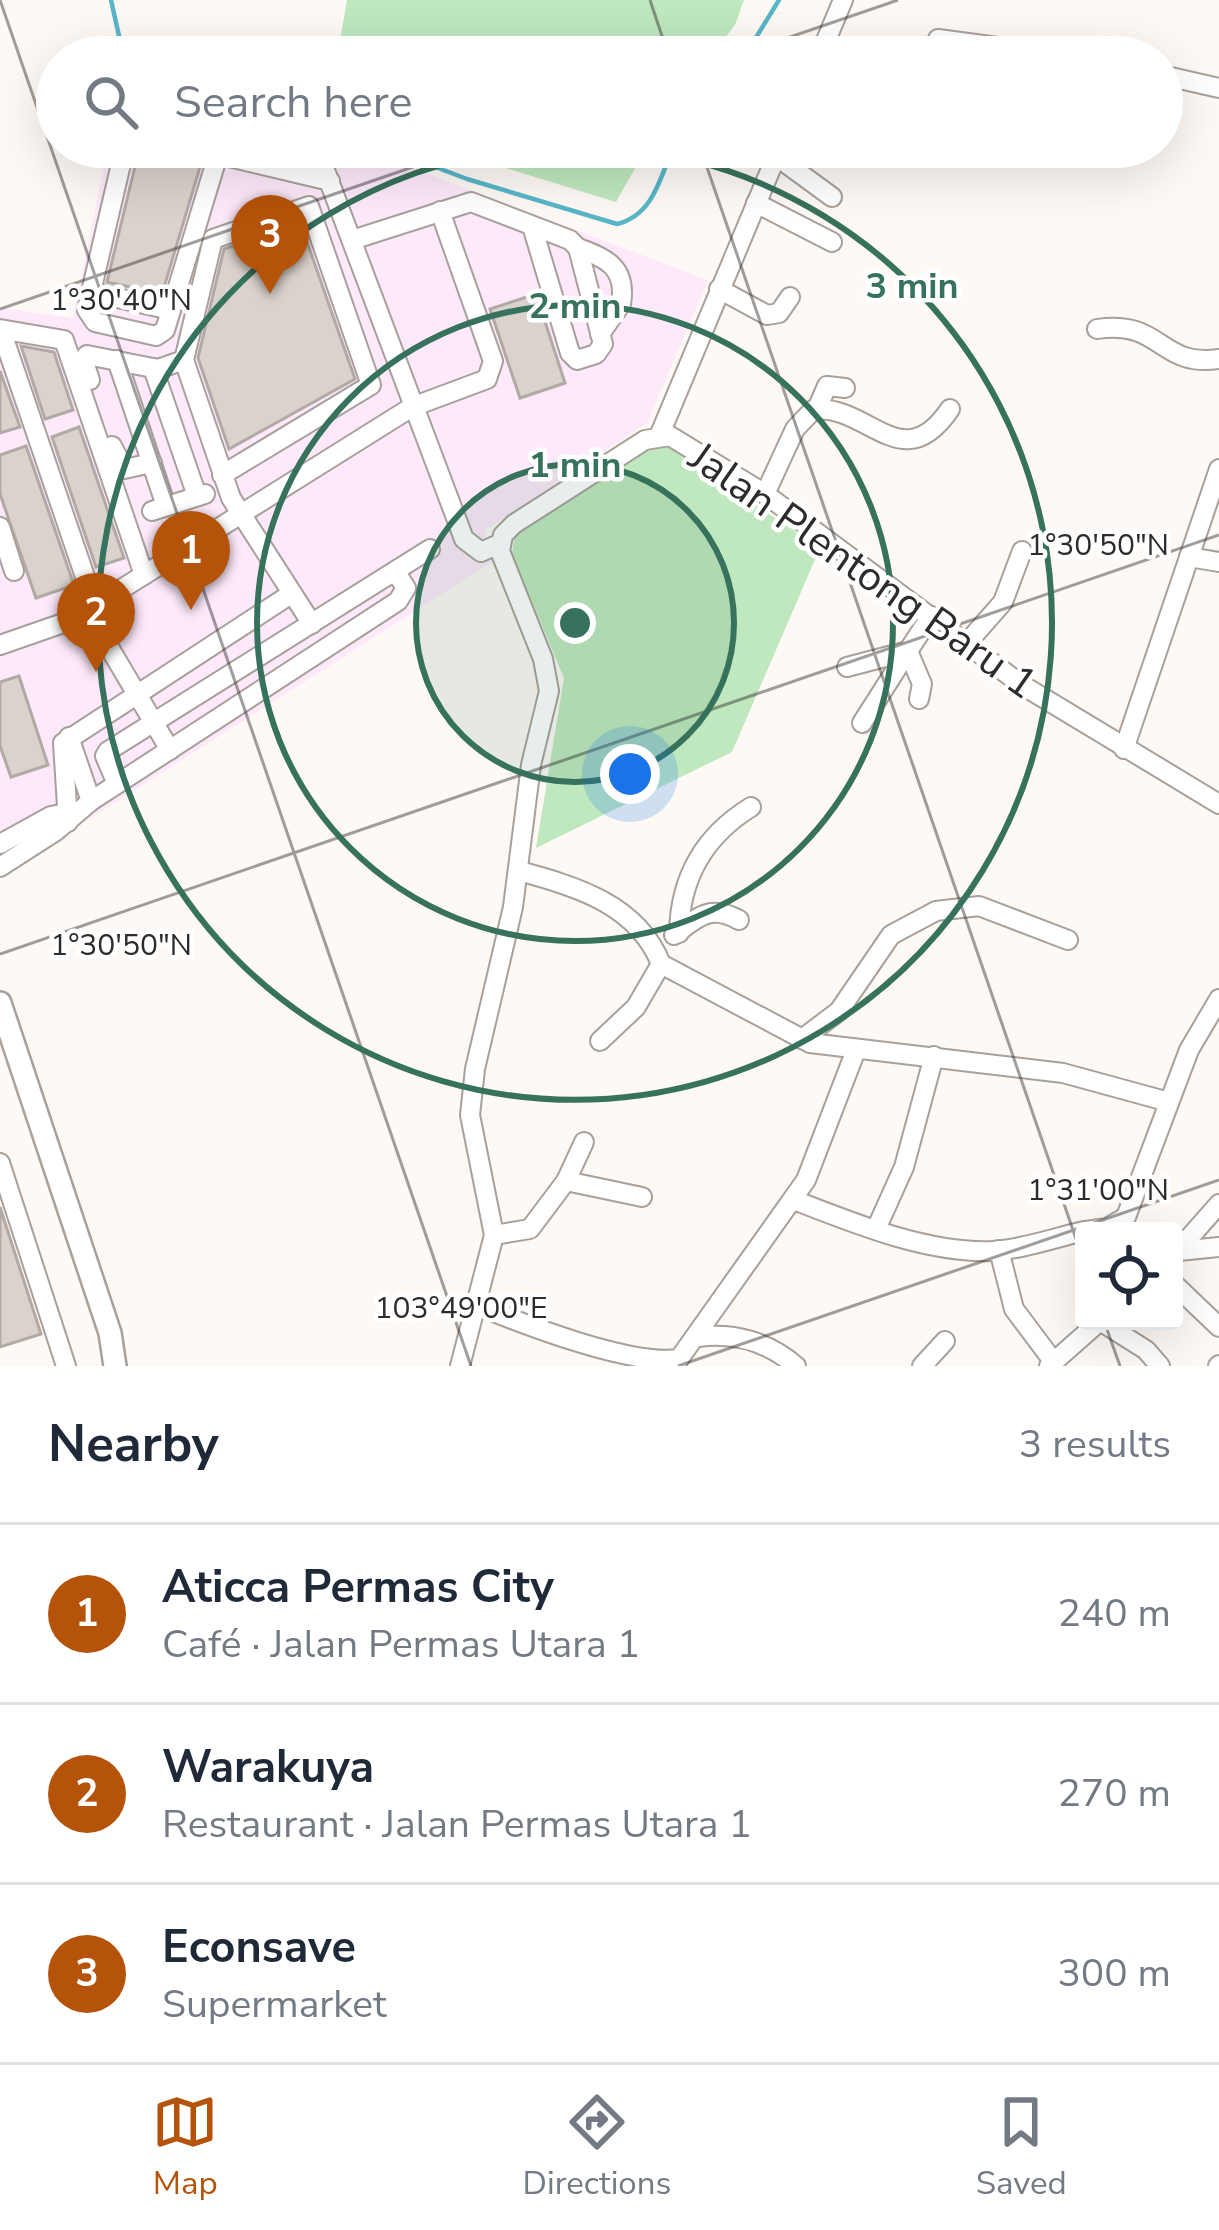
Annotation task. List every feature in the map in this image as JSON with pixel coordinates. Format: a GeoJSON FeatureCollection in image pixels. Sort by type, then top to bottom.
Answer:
{"type":"FeatureCollection","features":[{"type":"Feature","properties":{"kind":"main road"},"geometry":{"type":"LineString","coordinates":[[0,1003],[110,1333],[115,1366]]}},
{"type":"Feature","properties":{"kind":"street"},"geometry":{"type":"LineString","coordinates":[[827,36],[843,0]]}},
{"type":"Feature","properties":{"kind":"street"},"geometry":{"type":"LineString","coordinates":[[1183,80],[1219,88]]}},
{"type":"Feature","properties":{"kind":"street"},"geometry":{"type":"LineString","coordinates":[[120,168],[92,292],[91,320],[156,337],[165,330],[214,168]]}},
{"type":"Feature","properties":{"kind":"street"},"geometry":{"type":"LineString","coordinates":[[266,168],[330,181]]}},
{"type":"Feature","properties":{"kind":"street"},"geometry":{"type":"LineString","coordinates":[[325,168],[464,539],[481,552],[500,544],[548,682],[527,790],[519,871],[472,1093],[473,1134],[494,1235],[460,1366]]}},
{"type":"Feature","properties":{"kind":"street"},"geometry":{"type":"LineString","coordinates":[[660,434],[771,168]]}},
{"type":"Feature","properties":{"kind":"street"},"geometry":{"type":"LineString","coordinates":[[798,168],[832,196]]}},
{"type":"Feature","properties":{"kind":"street"},"geometry":{"type":"LineString","coordinates":[[756,202],[832,242]]}},
{"type":"Feature","properties":{"kind":"street"},"geometry":{"type":"LineString","coordinates":[[352,240],[440,211],[484,204],[616,267],[621,304],[600,334]]}},
{"type":"Feature","properties":{"kind":"street"},"geometry":{"type":"LineString","coordinates":[[117,361],[152,464],[159,508],[224,481],[370,386],[309,206],[213,239],[184,360],[224,481],[312,624]]}},
{"type":"Feature","properties":{"kind":"street"},"geometry":{"type":"LineString","coordinates":[[0,645],[91,608],[412,406],[487,379],[493,370],[440,211]]}},
{"type":"Feature","properties":{"kind":"street"},"geometry":{"type":"LineString","coordinates":[[532,226],[573,358],[602,350],[578,248]]}},
{"type":"Feature","properties":{"kind":"street"},"geometry":{"type":"LineString","coordinates":[[719,289],[767,315],[779,313],[790,297]]}},
{"type":"Feature","properties":{"kind":"street"},"geometry":{"type":"LineString","coordinates":[[92,292],[171,310]]}},
{"type":"Feature","properties":{"kind":"street"},"geometry":{"type":"LineString","coordinates":[[1097,329],[1131,326],[1188,361],[1219,358]]}},
{"type":"Feature","properties":{"kind":"street"},"geometry":{"type":"LineString","coordinates":[[144,575],[64,340],[1,330],[91,608],[170,750]]}},
{"type":"Feature","properties":{"kind":"street"},"geometry":{"type":"LineString","coordinates":[[152,464],[131,470],[118,464],[83,359],[87,355],[154,368],[184,360]]}},
{"type":"Feature","properties":{"kind":"street"},"geometry":{"type":"LineString","coordinates":[[154,368],[197,496]]}},
{"type":"Feature","properties":{"kind":"street"},"geometry":{"type":"LineString","coordinates":[[765,494],[795,429],[817,409],[827,386],[845,388]]}},
{"type":"Feature","properties":{"kind":"street"},"geometry":{"type":"LineString","coordinates":[[817,409],[914,440],[931,434],[950,409]]}},
{"type":"Feature","properties":{"kind":"street","name":"Jalan Plentong Baru 1"},"geometry":{"type":"LineString","coordinates":[[500,544],[514,524],[660,434],[765,494],[967,644],[1124,748],[1219,804]]}},
{"type":"Feature","properties":{"kind":"street"},"geometry":{"type":"LineString","coordinates":[[1124,748],[1219,469]]}},
{"type":"Feature","properties":{"kind":"street"},"geometry":{"type":"LineString","coordinates":[[0,526],[14,571]]}},
{"type":"Feature","properties":{"kind":"street"},"geometry":{"type":"LineString","coordinates":[[117,784],[105,753],[430,549]]}},
{"type":"Feature","properties":{"kind":"street"},"geometry":{"type":"LineString","coordinates":[[967,644],[1004,602],[1022,551]]}},
{"type":"Feature","properties":{"kind":"street"},"geometry":{"type":"LineString","coordinates":[[1189,556],[1219,562]]}},
{"type":"Feature","properties":{"kind":"street"},"geometry":{"type":"LineString","coordinates":[[0,867],[75,811],[398,602],[406,588],[395,571]]}},
{"type":"Feature","properties":{"kind":"street"},"geometry":{"type":"LineString","coordinates":[[75,811],[61,752],[69,737],[291,594]]}},
{"type":"Feature","properties":{"kind":"street"},"geometry":{"type":"LineString","coordinates":[[862,723],[931,616]]}},
{"type":"Feature","properties":{"kind":"street"},"geometry":{"type":"LineString","coordinates":[[848,667],[908,651]]}},
{"type":"Feature","properties":{"kind":"street"},"geometry":{"type":"LineString","coordinates":[[908,651],[922,684],[919,698]]}},
{"type":"Feature","properties":{"kind":"street"},"geometry":{"type":"LineString","coordinates":[[679,933],[686,879],[717,833],[751,807]]}},
{"type":"Feature","properties":{"kind":"street"},"geometry":{"type":"LineString","coordinates":[[0,844],[75,811]]}},
{"type":"Feature","properties":{"kind":"street"},"geometry":{"type":"LineString","coordinates":[[519,871],[611,904],[641,926],[661,964],[802,1040],[1064,1073],[1169,1102]]}},
{"type":"Feature","properties":{"kind":"street"},"geometry":{"type":"LineString","coordinates":[[802,1040],[839,1011],[891,935],[935,911],[980,906],[1068,940]]}},
{"type":"Feature","properties":{"kind":"street"},"geometry":{"type":"LineString","coordinates":[[653,943],[679,933],[709,911],[720,910],[739,920]]}},
{"type":"Feature","properties":{"kind":"street"},"geometry":{"type":"LineString","coordinates":[[600,1041],[636,1006],[661,964]]}},
{"type":"Feature","properties":{"kind":"street"},"geometry":{"type":"LineString","coordinates":[[1117,1222],[1126,1217],[1169,1102],[1219,999]]}},
{"type":"Feature","properties":{"kind":"street"},"geometry":{"type":"LineString","coordinates":[[478,1306],[610,1359],[662,1364],[679,1359],[794,1199],[856,1050]]}},
{"type":"Feature","properties":{"kind":"street"},"geometry":{"type":"LineString","coordinates":[[878,1227],[904,1167],[934,1056]]}},
{"type":"Feature","properties":{"kind":"street"},"geometry":{"type":"LineString","coordinates":[[494,1235],[530,1229],[566,1181],[584,1142]]}},
{"type":"Feature","properties":{"kind":"street"},"geometry":{"type":"LineString","coordinates":[[0,1163],[62,1364]]}},
{"type":"Feature","properties":{"kind":"street"},"geometry":{"type":"LineString","coordinates":[[566,1181],[642,1197]]}},
{"type":"Feature","properties":{"kind":"street"},"geometry":{"type":"LineString","coordinates":[[794,1199],[1001,1260],[1075,1234]]}},
{"type":"Feature","properties":{"kind":"street"},"geometry":{"type":"LineString","coordinates":[[1184,1244],[1219,1204]]}},
{"type":"Feature","properties":{"kind":"street"},"geometry":{"type":"LineString","coordinates":[[1184,1244],[1219,1247]]}},
{"type":"Feature","properties":{"kind":"street"},"geometry":{"type":"LineString","coordinates":[[1001,1260],[1015,1309],[1051,1364],[1090,1330]]}},
{"type":"Feature","properties":{"kind":"street"},"geometry":{"type":"LineString","coordinates":[[1183,1294],[1219,1328]]}},
{"type":"Feature","properties":{"kind":"street"},"geometry":{"type":"LineString","coordinates":[[1114,1330],[1146,1350],[1160,1366]]}},
{"type":"Feature","properties":{"kind":"street"},"geometry":{"type":"LineString","coordinates":[[698,1337],[748,1340],[778,1351],[796,1366]]}},
{"type":"Feature","properties":{"kind":"street"},"geometry":{"type":"LineString","coordinates":[[922,1366],[945,1341]]}},
{"type":"Feature","properties":{"kind":"shaded area"},"geometry":{"type":"Polygon","coordinates":[[[104,168],[412,168],[708,280],[647,423],[484,531],[492,562],[0,876],[0,308],[73,318],[104,168]]]}},
{"type":"Feature","properties":{"kind":"green space"},"geometry":{"type":"Polygon","coordinates":[[[347,0],[744,0],[726,36],[341,36],[347,0]]]}},
{"type":"Feature","properties":{"kind":"green space"},"geometry":{"type":"Polygon","coordinates":[[[506,168],[635,168],[616,202],[506,168]]]}},
{"type":"Feature","properties":{"kind":"green space"},"geometry":{"type":"Polygon","coordinates":[[[656,444],[670,447],[820,548],[732,752],[536,848],[564,678],[512,554],[515,532],[656,444]]]}},
{"type":"Feature","properties":{"kind":"building"},"geometry":{"type":"Polygon","coordinates":[[[135,168],[200,168],[162,294],[107,282],[135,168]]]}},
{"type":"Feature","properties":{"kind":"building"},"geometry":{"type":"Polygon","coordinates":[[[285,229],[291,244],[306,239],[355,379],[229,449],[198,358],[224,249],[285,229]]]}},
{"type":"Feature","properties":{"kind":"building"},"geometry":{"type":"Polygon","coordinates":[[[536,294],[565,383],[520,398],[490,309],[536,294]]]}},
{"type":"Feature","properties":{"kind":"building"},"geometry":{"type":"Polygon","coordinates":[[[21,346],[54,352],[73,410],[45,419],[21,346]]]}},
{"type":"Feature","properties":{"kind":"building"},"geometry":{"type":"Polygon","coordinates":[[[0,371],[20,427],[0,433],[0,371]]]}},
{"type":"Feature","properties":{"kind":"building"},"geometry":{"type":"Polygon","coordinates":[[[79,427],[124,558],[96,567],[52,437],[79,427]]]}},
{"type":"Feature","properties":{"kind":"building"},"geometry":{"type":"Polygon","coordinates":[[[26,446],[74,585],[36,598],[0,494],[0,455],[26,446]]]}},
{"type":"Feature","properties":{"kind":"building"},"geometry":{"type":"Polygon","coordinates":[[[19,676],[48,765],[11,777],[0,746],[0,682],[19,676]]]}},
{"type":"Feature","properties":{"kind":"building"},"geometry":{"type":"Polygon","coordinates":[[[0,1207],[41,1334],[0,1347],[0,1207]]]}},
{"type":"Feature","properties":{"kind":"waterway"},"geometry":{"type":"LineString","coordinates":[[111,0],[119,36]]}},
{"type":"Feature","properties":{"kind":"waterway"},"geometry":{"type":"LineString","coordinates":[[757,36],[779,0]]}},
{"type":"Feature","properties":{"kind":"waterway"},"geometry":{"type":"LineString","coordinates":[[438,168],[617,224],[647,204],[665,168]]}},
{"type":"Feature","properties":{"kind":"place","name":"Econsave"},"geometry":{"type":"Point","coordinates":[270,294]}},
{"type":"Feature","properties":{"kind":"place","name":"Aticca Permas City"},"geometry":{"type":"Point","coordinates":[191,610]}},
{"type":"Feature","properties":{"kind":"place","name":"Warakuya"},"geometry":{"type":"Point","coordinates":[96,672]}}]}
